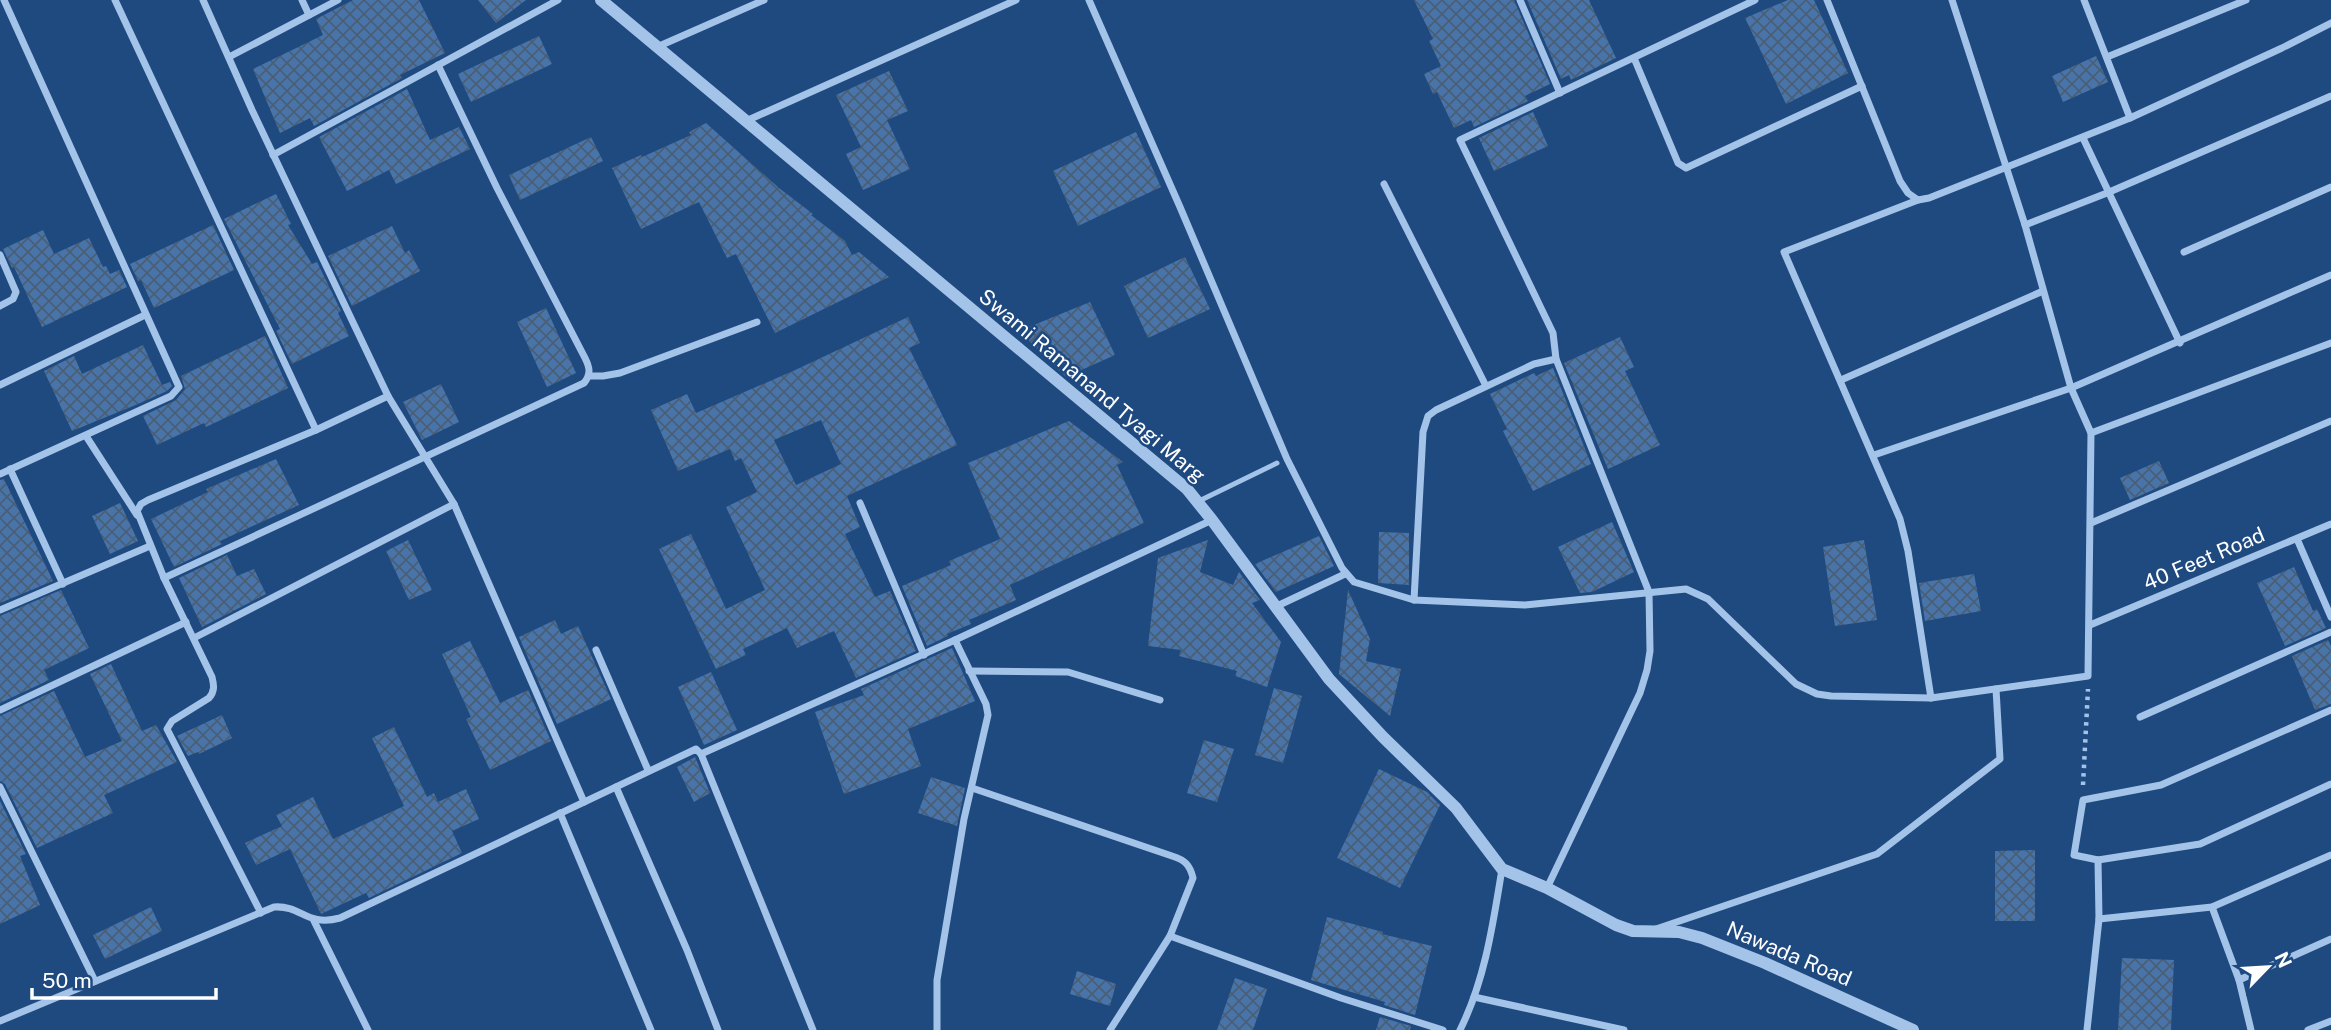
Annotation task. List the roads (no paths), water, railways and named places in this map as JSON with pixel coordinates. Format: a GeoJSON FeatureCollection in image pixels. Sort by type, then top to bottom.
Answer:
{"type":"FeatureCollection","features":[{"type":"Feature","properties":{"kind":"street"},"geometry":{"type":"LineString","coordinates":[[0,474],[171,396],[179,387],[4,0]]}},
{"type":"Feature","properties":{"kind":"street"},"geometry":{"type":"LineString","coordinates":[[115,0],[316,430]]}},
{"type":"Feature","properties":{"kind":"street"},"geometry":{"type":"LineString","coordinates":[[203,0],[273,155],[388,396],[454,504],[584,802]]}},
{"type":"Feature","properties":{"kind":"street"},"geometry":{"type":"LineString","coordinates":[[302,0],[309,15]]}},
{"type":"Feature","properties":{"kind":"street"},"geometry":{"type":"LineString","coordinates":[[229,57],[338,0]]}},
{"type":"Feature","properties":{"kind":"street"},"geometry":{"type":"LineString","coordinates":[[273,155],[558,0]]}},
{"type":"Feature","properties":{"kind":"street","name":"Swami Ramanand Tyagi Marg"},"geometry":{"type":"LineString","coordinates":[[601,0],[1199,501],[1329,679],[1383,737],[1456,808],[1502,869]]}},
{"type":"Feature","properties":{"kind":"street"},"geometry":{"type":"LineString","coordinates":[[657,47],[764,0]]}},
{"type":"Feature","properties":{"kind":"street"},"geometry":{"type":"LineString","coordinates":[[746,121],[1016,0]]}},
{"type":"Feature","properties":{"kind":"street"},"geometry":{"type":"LineString","coordinates":[[1088,0],[1287,459],[1345,574],[1354,582],[1414,600],[1525,605],[1686,589],[1708,599],[1796,684],[1817,694],[1910,699],[2088,676],[2091,433],[2071,388],[2025,225],[1952,0]]}},
{"type":"Feature","properties":{"kind":"street"},"geometry":{"type":"LineString","coordinates":[[1520,0],[1560,93]]}},
{"type":"Feature","properties":{"kind":"street"},"geometry":{"type":"LineString","coordinates":[[1547,888],[1640,693],[1650,651],[1649,592],[1556,359],[1555,339],[1548,321],[1461,140],[1755,0]]}},
{"type":"Feature","properties":{"kind":"street"},"geometry":{"type":"LineString","coordinates":[[1827,0],[1900,181],[1908,193],[1918,200]]}},
{"type":"Feature","properties":{"kind":"street"},"geometry":{"type":"LineString","coordinates":[[2084,0],[2130,118]]}},
{"type":"Feature","properties":{"kind":"street"},"geometry":{"type":"LineString","coordinates":[[2107,57],[2246,0]]}},
{"type":"Feature","properties":{"kind":"street"},"geometry":{"type":"LineString","coordinates":[[1931,698],[1908,551],[1900,519],[1784,253],[2130,118],[2331,23]]}},
{"type":"Feature","properties":{"kind":"street"},"geometry":{"type":"LineString","coordinates":[[1633,58],[1678,163],[1685,168],[1862,86]]}},
{"type":"Feature","properties":{"kind":"street"},"geometry":{"type":"LineString","coordinates":[[164,578],[584,383],[589,376],[585,358],[503,201],[438,65]]}},
{"type":"Feature","properties":{"kind":"street"},"geometry":{"type":"LineString","coordinates":[[2025,225],[2331,96]]}},
{"type":"Feature","properties":{"kind":"street"},"geometry":{"type":"LineString","coordinates":[[2082,138],[2180,343]]}},
{"type":"Feature","properties":{"kind":"street"},"geometry":{"type":"LineString","coordinates":[[1384,184],[1486,386]]}},
{"type":"Feature","properties":{"kind":"street"},"geometry":{"type":"LineString","coordinates":[[2184,252],[2331,187]]}},
{"type":"Feature","properties":{"kind":"street"},"geometry":{"type":"LineString","coordinates":[[0,255],[16,292],[13,299],[0,306]]}},
{"type":"Feature","properties":{"kind":"street"},"geometry":{"type":"LineString","coordinates":[[1874,455],[2071,388],[2180,343],[2331,275]]}},
{"type":"Feature","properties":{"kind":"street"},"geometry":{"type":"LineString","coordinates":[[1841,380],[2043,291]]}},
{"type":"Feature","properties":{"kind":"street"},"geometry":{"type":"LineString","coordinates":[[0,385],[145,315]]}},
{"type":"Feature","properties":{"kind":"street"},"geometry":{"type":"LineString","coordinates":[[589,376],[620,373],[757,322]]}},
{"type":"Feature","properties":{"kind":"street"},"geometry":{"type":"LineString","coordinates":[[2091,433],[2331,343]]}},
{"type":"Feature","properties":{"kind":"street"},"geometry":{"type":"LineString","coordinates":[[1414,600],[1424,422],[1436,410],[1486,386],[1534,364],[1556,359]]}},
{"type":"Feature","properties":{"kind":"street"},"geometry":{"type":"LineString","coordinates":[[261,913],[167,729],[172,721],[213,693],[212,677],[164,578],[137,511],[141,504],[148,500],[316,430],[388,396]]}},
{"type":"Feature","properties":{"kind":"street"},"geometry":{"type":"LineString","coordinates":[[2091,523],[2331,421]]}},
{"type":"Feature","properties":{"kind":"street"},"geometry":{"type":"LineString","coordinates":[[86,436],[139,517]]}},
{"type":"Feature","properties":{"kind":"street"},"geometry":{"type":"LineString","coordinates":[[10,469],[63,583]]}},
{"type":"Feature","properties":{"kind":"street"},"geometry":{"type":"LineString","coordinates":[[859,503],[924,654]]}},
{"type":"Feature","properties":{"kind":"street"},"geometry":{"type":"LineString","coordinates":[[194,638],[454,504]]}},
{"type":"Feature","properties":{"kind":"street"},"geometry":{"type":"LineString","coordinates":[[701,754],[955,640],[1212,520]]}},
{"type":"Feature","properties":{"kind":"street","name":"40 Feet Road"},"geometry":{"type":"LineString","coordinates":[[2090,625],[2331,524]]}},
{"type":"Feature","properties":{"kind":"street"},"geometry":{"type":"LineString","coordinates":[[2297,539],[2331,617]]}},
{"type":"Feature","properties":{"kind":"street"},"geometry":{"type":"LineString","coordinates":[[0,610],[150,546]]}},
{"type":"Feature","properties":{"kind":"street"},"geometry":{"type":"LineString","coordinates":[[1275,607],[1345,574]]}},
{"type":"Feature","properties":{"kind":"street"},"geometry":{"type":"LineString","coordinates":[[0,710],[186,622]]}},
{"type":"Feature","properties":{"kind":"street"},"geometry":{"type":"LineString","coordinates":[[2140,717],[2331,632]]}},
{"type":"Feature","properties":{"kind":"street"},"geometry":{"type":"LineString","coordinates":[[937,1030],[937,980],[964,819],[988,715],[986,704],[955,640]]}},
{"type":"Feature","properties":{"kind":"street"},"geometry":{"type":"LineString","coordinates":[[596,650],[648,770]]}},
{"type":"Feature","properties":{"kind":"street"},"geometry":{"type":"LineString","coordinates":[[970,671],[1068,672],[1160,700]]}},
{"type":"Feature","properties":{"kind":"street"},"geometry":{"type":"LineString","coordinates":[[1460,1030],[1482,975],[1502,869],[1547,888],[1616,925],[1645,932],[1877,854],[2000,759],[1996,689]]}},
{"type":"Feature","properties":{"kind":"street"},"geometry":{"type":"LineString","coordinates":[[2331,710],[2161,785],[2083,800],[2074,855],[2098,860],[2200,844],[2331,784]]}},
{"type":"Feature","properties":{"kind":"street"},"geometry":{"type":"LineString","coordinates":[[0,1021],[274,907],[294,909],[314,921],[326,922],[340,918],[648,770],[696,750],[701,754],[813,1030]]}},
{"type":"Feature","properties":{"kind":"street"},"geometry":{"type":"LineString","coordinates":[[0,787],[95,981]]}},
{"type":"Feature","properties":{"kind":"street"},"geometry":{"type":"LineString","coordinates":[[616,787],[687,950],[718,1030]]}},
{"type":"Feature","properties":{"kind":"street"},"geometry":{"type":"LineString","coordinates":[[972,788],[1183,860],[1191,869],[1193,878],[1170,936],[1110,1030]]}},
{"type":"Feature","properties":{"kind":"street"},"geometry":{"type":"LineString","coordinates":[[560,813],[651,1030]]}},
{"type":"Feature","properties":{"kind":"street"},"geometry":{"type":"LineString","coordinates":[[2099,919],[2212,907],[2331,855]]}},
{"type":"Feature","properties":{"kind":"street"},"geometry":{"type":"LineString","coordinates":[[2087,1030],[2099,919],[2098,860]]}},
{"type":"Feature","properties":{"kind":"street"},"geometry":{"type":"LineString","coordinates":[[2212,907],[2239,980],[2251,1030]]}},
{"type":"Feature","properties":{"kind":"street"},"geometry":{"type":"LineString","coordinates":[[314,921],[368,1030]]}},
{"type":"Feature","properties":{"kind":"street","name":"Nawada Road"},"geometry":{"type":"LineString","coordinates":[[1645,932],[1679,932],[1702,938],[1765,963],[1913,1030]]}},
{"type":"Feature","properties":{"kind":"street"},"geometry":{"type":"LineString","coordinates":[[1170,936],[1341,998],[1443,1030]]}},
{"type":"Feature","properties":{"kind":"street"},"geometry":{"type":"LineString","coordinates":[[2239,980],[2331,939]]}},
{"type":"Feature","properties":{"kind":"street"},"geometry":{"type":"LineString","coordinates":[[1474,997],[1624,1030]]}},
{"type":"Feature","properties":{"kind":"street"},"geometry":{"type":"LineString","coordinates":[[2308,1030],[2331,1021]]}},
{"type":"Feature","properties":{"kind":"lane"},"geometry":{"type":"LineString","coordinates":[[1199,501],[1277,463]]}}]}
